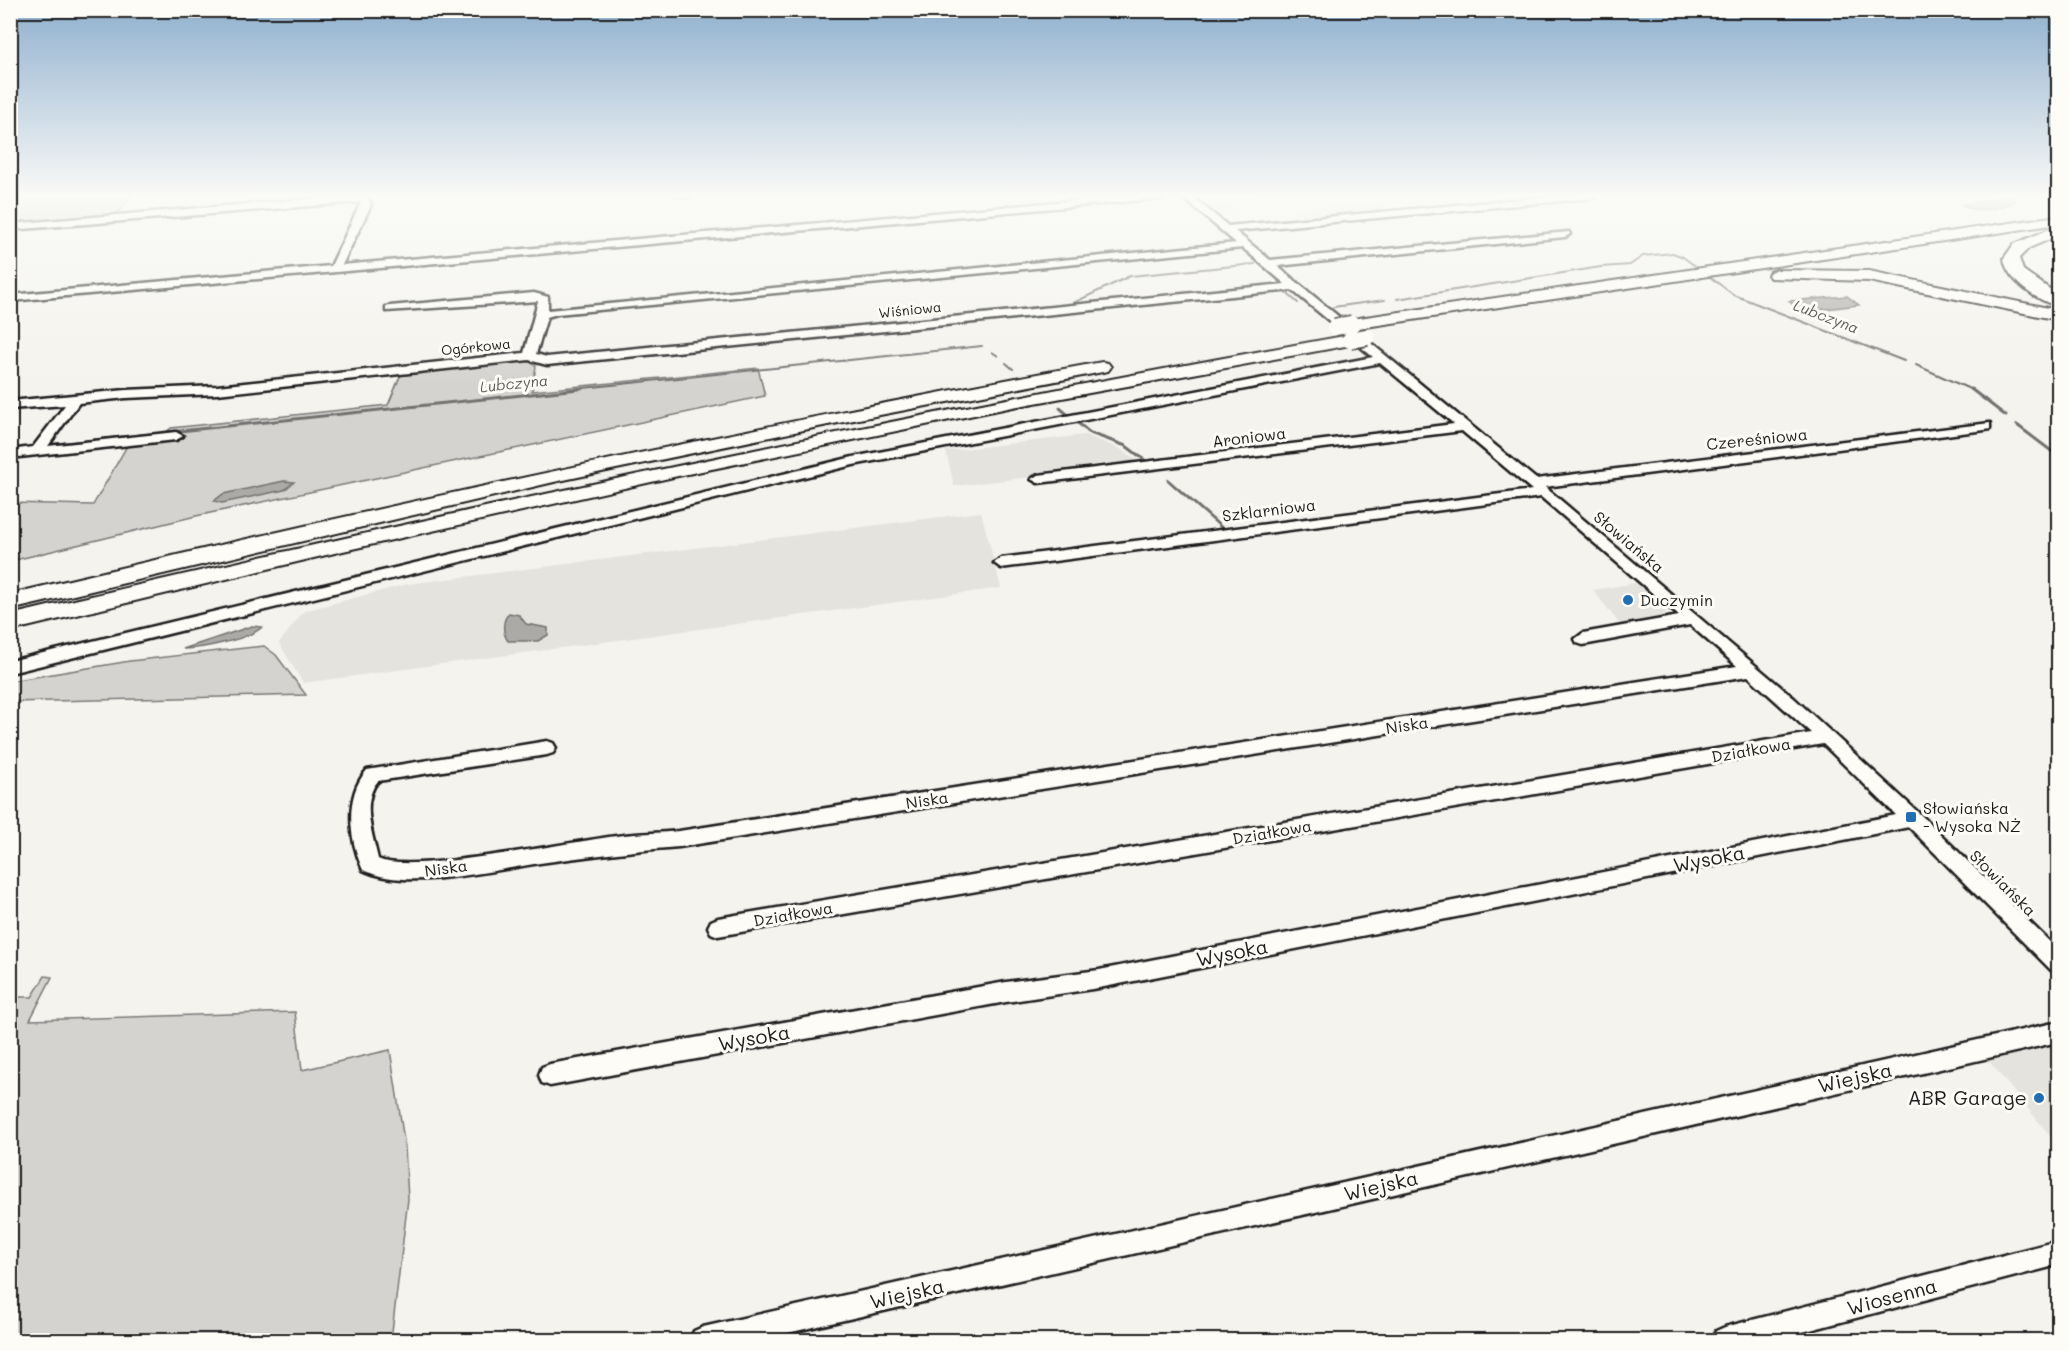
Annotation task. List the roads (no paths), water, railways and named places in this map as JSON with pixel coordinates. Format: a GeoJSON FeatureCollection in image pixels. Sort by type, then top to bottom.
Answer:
{"type":"FeatureCollection","features":[{"type":"Feature","properties":{"kind":"highway"},"geometry":{"type":"LineString","coordinates":[[10,602],[600,467],[857,413],[1127,362],[1351,332],[1826,258]]}},
{"type":"Feature","properties":{"kind":"highway"},"geometry":{"type":"LineString","coordinates":[[10,623],[443,521],[764,451],[1351,332],[1692,272],[1729,282],[1891,258]]}},
{"type":"Feature","properties":{"kind":"highway"},"geometry":{"type":"LineString","coordinates":[[2012,258],[2015,270],[2024,279],[2058,301]]}},
{"type":"Feature","properties":{"kind":"highway"},"geometry":{"type":"LineString","coordinates":[[1776,275],[1869,276],[2058,315]]}},
{"type":"Feature","properties":{"kind":"street"},"geometry":{"type":"LineString","coordinates":[[335,269],[340,258]]}},
{"type":"Feature","properties":{"kind":"street"},"geometry":{"type":"LineString","coordinates":[[10,298],[458,258]]}},
{"type":"Feature","properties":{"kind":"street"},"geometry":{"type":"LineString","coordinates":[[390,309],[534,296],[544,299],[542,315],[555,311],[1109,258]]}},
{"type":"Feature","properties":{"kind":"street","name":"Słowiańska"},"geometry":{"type":"LineString","coordinates":[[1260,258],[1751,670],[1913,819],[2058,963]]}},
{"type":"Feature","properties":{"kind":"street"},"geometry":{"type":"LineString","coordinates":[[1267,264],[1326,258]]}},
{"type":"Feature","properties":{"kind":"street","name":"Wiśniowa"},"geometry":{"type":"LineString","coordinates":[[529,356],[538,360],[559,359],[1294,286]]}},
{"type":"Feature","properties":{"kind":"street","name":"Ogórkowa"},"geometry":{"type":"LineString","coordinates":[[10,405],[126,393],[218,390],[529,356],[542,315]]}},
{"type":"Feature","properties":{"kind":"street"},"geometry":{"type":"LineString","coordinates":[[10,667],[853,461],[1381,359]]}},
{"type":"Feature","properties":{"kind":"street"},"geometry":{"type":"LineString","coordinates":[[37,451],[75,399]]}},
{"type":"Feature","properties":{"kind":"street","name":"Czereśniowa"},"geometry":{"type":"LineString","coordinates":[[1537,489],[1696,462],[1751,459],[1984,426]]}},
{"type":"Feature","properties":{"kind":"street","name":"Aroniowa"},"geometry":{"type":"LineString","coordinates":[[1038,479],[1463,427]]}},
{"type":"Feature","properties":{"kind":"street"},"geometry":{"type":"LineString","coordinates":[[10,454],[176,436]]}},
{"type":"Feature","properties":{"kind":"street","name":"Szklarniowa"},"geometry":{"type":"LineString","coordinates":[[1001,563],[1537,489]]}},
{"type":"Feature","properties":{"kind":"street"},"geometry":{"type":"LineString","coordinates":[[1582,639],[1691,619]]}},
{"type":"Feature","properties":{"kind":"street","name":"Niska"},"geometry":{"type":"LineString","coordinates":[[547,747],[373,775],[364,782],[360,792],[370,864],[382,870],[419,872],[624,843],[678,839],[1751,670]]}},
{"type":"Feature","properties":{"kind":"street","name":"Działkowa"},"geometry":{"type":"LineString","coordinates":[[718,927],[1826,737]]}},
{"type":"Feature","properties":{"kind":"street","name":"Wysoka"},"geometry":{"type":"LineString","coordinates":[[550,1075],[1006,992],[1099,979],[1913,819]]}},
{"type":"Feature","properties":{"kind":"street","name":"Wiejska"},"geometry":{"type":"LineString","coordinates":[[704,1341],[2058,1032]]}},
{"type":"Feature","properties":{"kind":"street","name":"Wiosenna"},"geometry":{"type":"LineString","coordinates":[[1725,1341],[2058,1253]]}},
{"type":"Feature","properties":{"kind":"waterway","name":"Lubczyna"},"geometry":{"type":"LineString","coordinates":[[1397,299],[1601,267],[1630,265],[1640,258]]}},
{"type":"Feature","properties":{"kind":"waterway","name":"Lubczyna"},"geometry":{"type":"LineString","coordinates":[[1684,258],[1734,295],[1904,361]]}},
{"type":"Feature","properties":{"kind":"waterway","name":"Lubczyna"},"geometry":{"type":"LineString","coordinates":[[1069,305],[1130,276],[1255,264]]}},
{"type":"Feature","properties":{"kind":"waterway","name":"Lubczyna"},"geometry":{"type":"LineString","coordinates":[[1283,290],[1298,303]]}},
{"type":"Feature","properties":{"kind":"waterway","name":"Lubczyna"},"geometry":{"type":"LineString","coordinates":[[1333,307],[1385,300]]}},
{"type":"Feature","properties":{"kind":"waterway","name":"Lubczyna"},"geometry":{"type":"LineString","coordinates":[[564,390],[982,346]]}},
{"type":"Feature","properties":{"kind":"waterway","name":"Lubczyna"},"geometry":{"type":"LineString","coordinates":[[992,352],[998,356]]}},
{"type":"Feature","properties":{"kind":"waterway","name":"Lubczyna"},"geometry":{"type":"LineString","coordinates":[[1006,363],[1013,369]]}},
{"type":"Feature","properties":{"kind":"waterway","name":"Lubczyna"},"geometry":{"type":"LineString","coordinates":[[1916,365],[1972,390]]}},
{"type":"Feature","properties":{"kind":"waterway","name":"Lubczyna"},"geometry":{"type":"LineString","coordinates":[[47,445],[579,389]]}},
{"type":"Feature","properties":{"kind":"waterway","name":"Lubczyna"},"geometry":{"type":"LineString","coordinates":[[1971,389],[2006,416]]}},
{"type":"Feature","properties":{"kind":"waterway","name":"Lubczyna"},"geometry":{"type":"LineString","coordinates":[[1060,408],[1067,414]]}},
{"type":"Feature","properties":{"kind":"waterway","name":"Lubczyna"},"geometry":{"type":"LineString","coordinates":[[1078,423],[1090,433],[1126,446],[1146,461]]}},
{"type":"Feature","properties":{"kind":"waterway","name":"Lubczyna"},"geometry":{"type":"LineString","coordinates":[[2017,425],[2058,456]]}},
{"type":"Feature","properties":{"kind":"waterway","name":"Lubczyna"},"geometry":{"type":"LineString","coordinates":[[10,449],[34,447]]}},
{"type":"Feature","properties":{"kind":"waterway","name":"Lubczyna"},"geometry":{"type":"LineString","coordinates":[[1168,480],[1221,527]]}},
{"type":"Feature","properties":{"kind":"place","name":"Duczymin"},"geometry":{"type":"Point","coordinates":[1628,600]}},
{"type":"Feature","properties":{"kind":"place","name":"Słowiańska - Wysoka NŻ"},"geometry":{"type":"Point","coordinates":[1911,817]}},
{"type":"Feature","properties":{"kind":"place","name":"ABR Garage"},"geometry":{"type":"Point","coordinates":[2039,1098]}}]}
